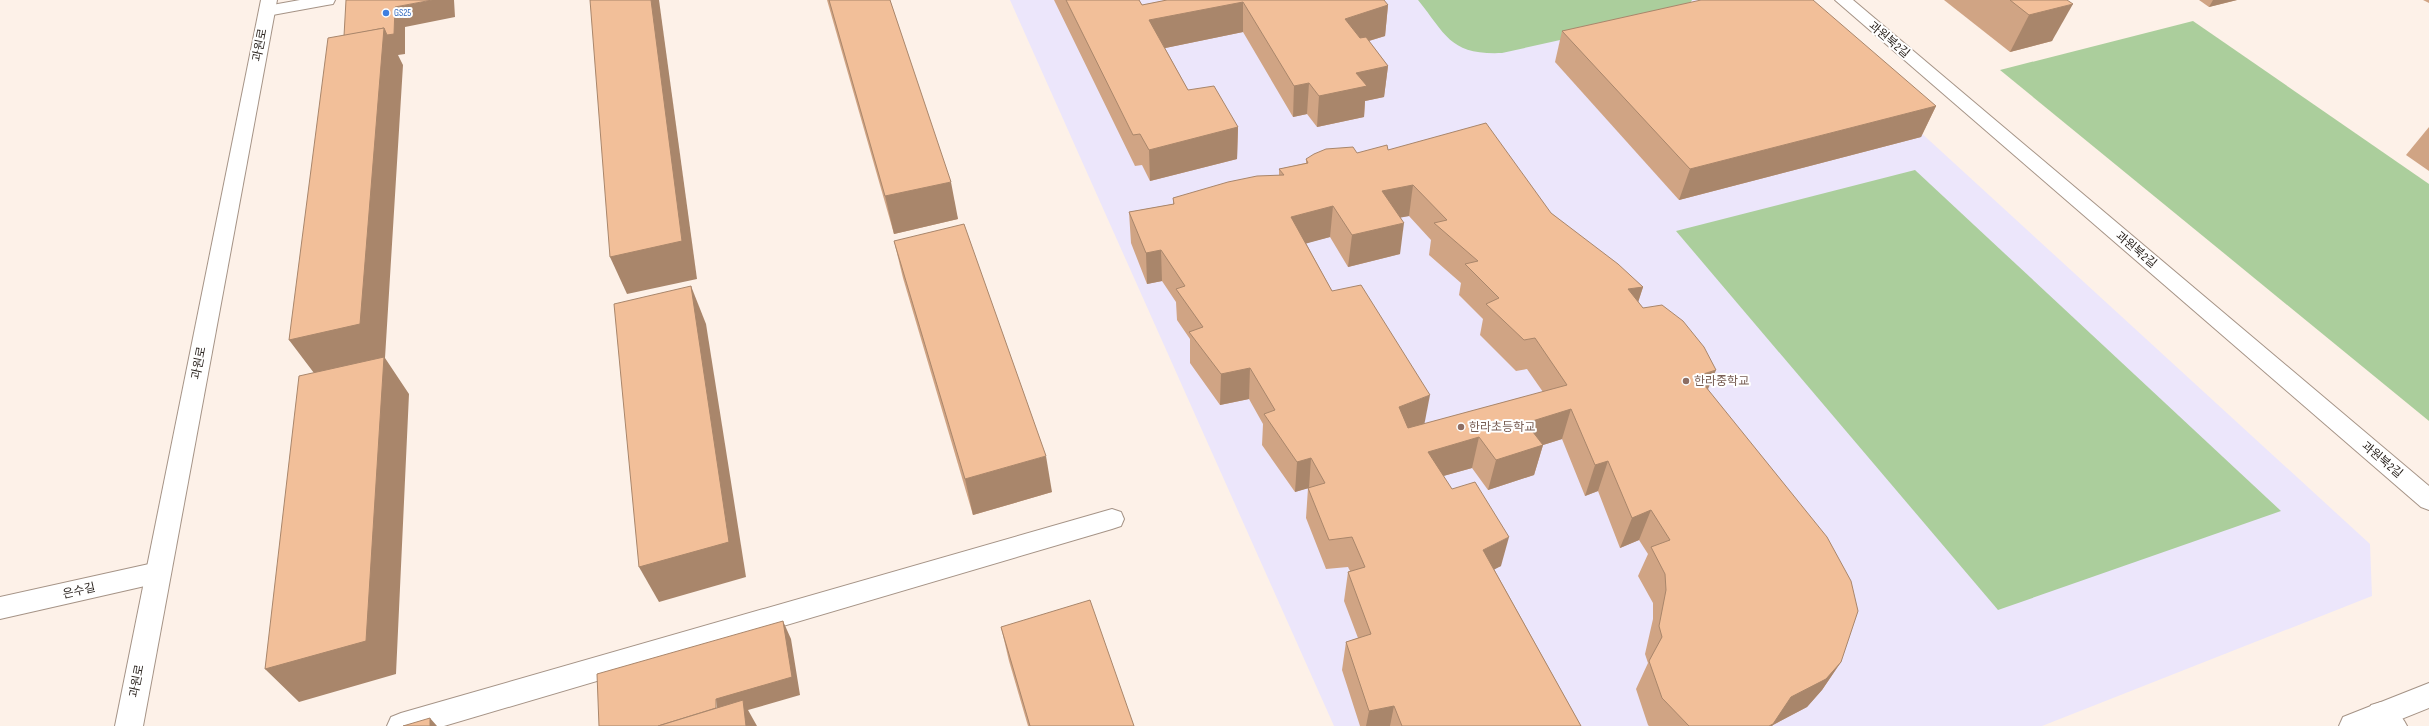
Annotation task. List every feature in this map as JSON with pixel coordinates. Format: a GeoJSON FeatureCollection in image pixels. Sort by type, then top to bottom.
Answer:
{"type":"FeatureCollection","features":[{"type":"Feature","properties":{"kind":"main road"},"geometry":{"type":"LineString","coordinates":[[268,5],[327,0]]}},
{"type":"Feature","properties":{"kind":"main road","name":"과원북2길"},"geometry":{"type":"LineString","coordinates":[[1843,0],[2429,500]]}},
{"type":"Feature","properties":{"kind":"main road","name":"과원로"},"geometry":{"type":"LineString","coordinates":[[129,726],[268,5]]}},
{"type":"Feature","properties":{"kind":"main road"},"geometry":{"type":"LineString","coordinates":[[401,726],[1112,519]]}},
{"type":"Feature","properties":{"kind":"main road","name":"은수길"},"geometry":{"type":"LineString","coordinates":[[0,608],[158,573]]}},
{"type":"Feature","properties":{"kind":"main road"},"geometry":{"type":"LineString","coordinates":[[2353,726],[2387,720],[2429,695]]}},
{"type":"Feature","properties":{"kind":"shaded area","name":"한라중학교"},"geometry":{"type":"Polygon","coordinates":[[[1010,0],[1776,0],[2370,544],[2372,596],[2042,726],[1334,726],[1010,0]]]}},
{"type":"Feature","properties":{"kind":"green space"},"geometry":{"type":"Polygon","coordinates":[[[1418,0],[1692,0],[1689,6],[1619,27],[1502,53],[1485,53],[1471,51],[1460,47],[1451,41],[1418,0]]]}},
{"type":"Feature","properties":{"kind":"green space"},"geometry":{"type":"Polygon","coordinates":[[[2193,21],[2429,184],[2429,421],[2000,70],[2193,21]]]}},
{"type":"Feature","properties":{"kind":"green space"},"geometry":{"type":"Polygon","coordinates":[[[1915,170],[2281,511],[1998,610],[1676,231],[1915,170]]]}},
{"type":"Feature","properties":{"kind":"building"},"geometry":{"type":"Polygon","coordinates":[[[346,0],[432,0],[395,7],[394,34],[387,35],[384,28],[344,36],[346,0]]]}},
{"type":"Feature","properties":{"kind":"building"},"geometry":{"type":"Polygon","coordinates":[[[590,0],[651,0],[682,241],[610,257],[590,0]]]}},
{"type":"Feature","properties":{"kind":"building"},"geometry":{"type":"Polygon","coordinates":[[[829,0],[890,0],[951,182],[885,196],[829,0]]]}},
{"type":"Feature","properties":{"kind":"building"},"geometry":{"type":"Polygon","coordinates":[[[1066,0],[1139,0],[1142,5],[1167,0],[1384,0],[1388,5],[1345,19],[1360,38],[1366,37],[1388,66],[1356,73],[1367,86],[1319,96],[1309,83],[1294,86],[1243,2],[1149,20],[1188,90],[1214,86],[1238,127],[1149,150],[1140,134],[1133,135],[1066,0]]]}},
{"type":"Feature","properties":{"kind":"building"},"geometry":{"type":"Polygon","coordinates":[[[1701,0],[1813,0],[1936,106],[1690,169],[1562,31],[1701,0]]]}},
{"type":"Feature","properties":{"kind":"building"},"geometry":{"type":"Polygon","coordinates":[[[2010,0],[2067,0],[2073,4],[2029,15],[2010,0]]]}},
{"type":"Feature","properties":{"kind":"building"},"geometry":{"type":"Polygon","coordinates":[[[384,28],[360,324],[289,340],[328,38],[384,28]]]}},
{"type":"Feature","properties":{"kind":"building"},"geometry":{"type":"Polygon","coordinates":[[[1486,123],[1551,213],[1618,264],[1643,287],[1628,289],[1643,308],[1662,305],[1683,321],[1704,347],[1716,370],[1697,376],[1827,537],[1851,581],[1858,611],[1841,662],[1826,679],[1791,697],[1773,724],[1769,726],[1689,726],[1662,698],[1649,661],[1662,637],[1659,626],[1666,590],[1665,574],[1651,547],[1670,540],[1651,510],[1632,518],[1608,461],[1595,465],[1571,409],[1526,423],[1543,445],[1496,460],[1479,437],[1428,452],[1452,489],[1475,482],[1509,537],[1483,550],[1581,726],[1402,726],[1394,706],[1369,711],[1346,642],[1371,634],[1348,572],[1365,567],[1352,537],[1329,540],[1308,488],[1325,483],[1311,458],[1297,462],[1264,414],[1275,410],[1250,368],[1221,374],[1189,332],[1203,327],[1176,289],[1185,286],[1161,250],[1146,253],[1129,212],[1174,204],[1173,198],[1228,182],[1257,176],[1284,175],[1279,169],[1308,163],[1306,159],[1326,149],[1353,147],[1357,153],[1387,145],[1388,150],[1486,123]],[[1413,185],[1382,191],[1404,223],[1352,235],[1333,206],[1291,217],[1332,291],[1361,285],[1430,395],[1399,407],[1408,428],[1567,385],[1535,338],[1524,340],[1486,304],[1499,298],[1465,264],[1478,261],[1434,223],[1447,220],[1413,185]]]}},
{"type":"Feature","properties":{"kind":"building"},"geometry":{"type":"Polygon","coordinates":[[[964,224],[1046,456],[965,479],[894,241],[964,224]]]}},
{"type":"Feature","properties":{"kind":"building"},"geometry":{"type":"Polygon","coordinates":[[[691,286],[729,542],[639,567],[614,304],[691,286]]]}},
{"type":"Feature","properties":{"kind":"building"},"geometry":{"type":"Polygon","coordinates":[[[384,357],[366,641],[265,669],[299,376],[384,357]]]}},
{"type":"Feature","properties":{"kind":"building"},"geometry":{"type":"Polygon","coordinates":[[[1090,600],[1134,726],[1030,726],[1001,627],[1090,600]]]}},
{"type":"Feature","properties":{"kind":"building"},"geometry":{"type":"Polygon","coordinates":[[[783,621],[792,677],[716,699],[716,708],[658,726],[599,726],[597,674],[783,621]]]}},
{"type":"Feature","properties":{"kind":"building"},"geometry":{"type":"Polygon","coordinates":[[[743,700],[746,726],[658,726],[743,700]]]}},
{"type":"Feature","properties":{"kind":"building"},"geometry":{"type":"Polygon","coordinates":[[[430,718],[430,726],[403,726],[430,718]]]}},
{"type":"Feature","properties":{"kind":"place","name":"GS25"},"geometry":{"type":"Point","coordinates":[386,13]}},
{"type":"Feature","properties":{"kind":"place","name":"한라중학교"},"geometry":{"type":"Point","coordinates":[1686,381]}},
{"type":"Feature","properties":{"kind":"place","name":"한라초등학교"},"geometry":{"type":"Point","coordinates":[1461,427]}}]}
